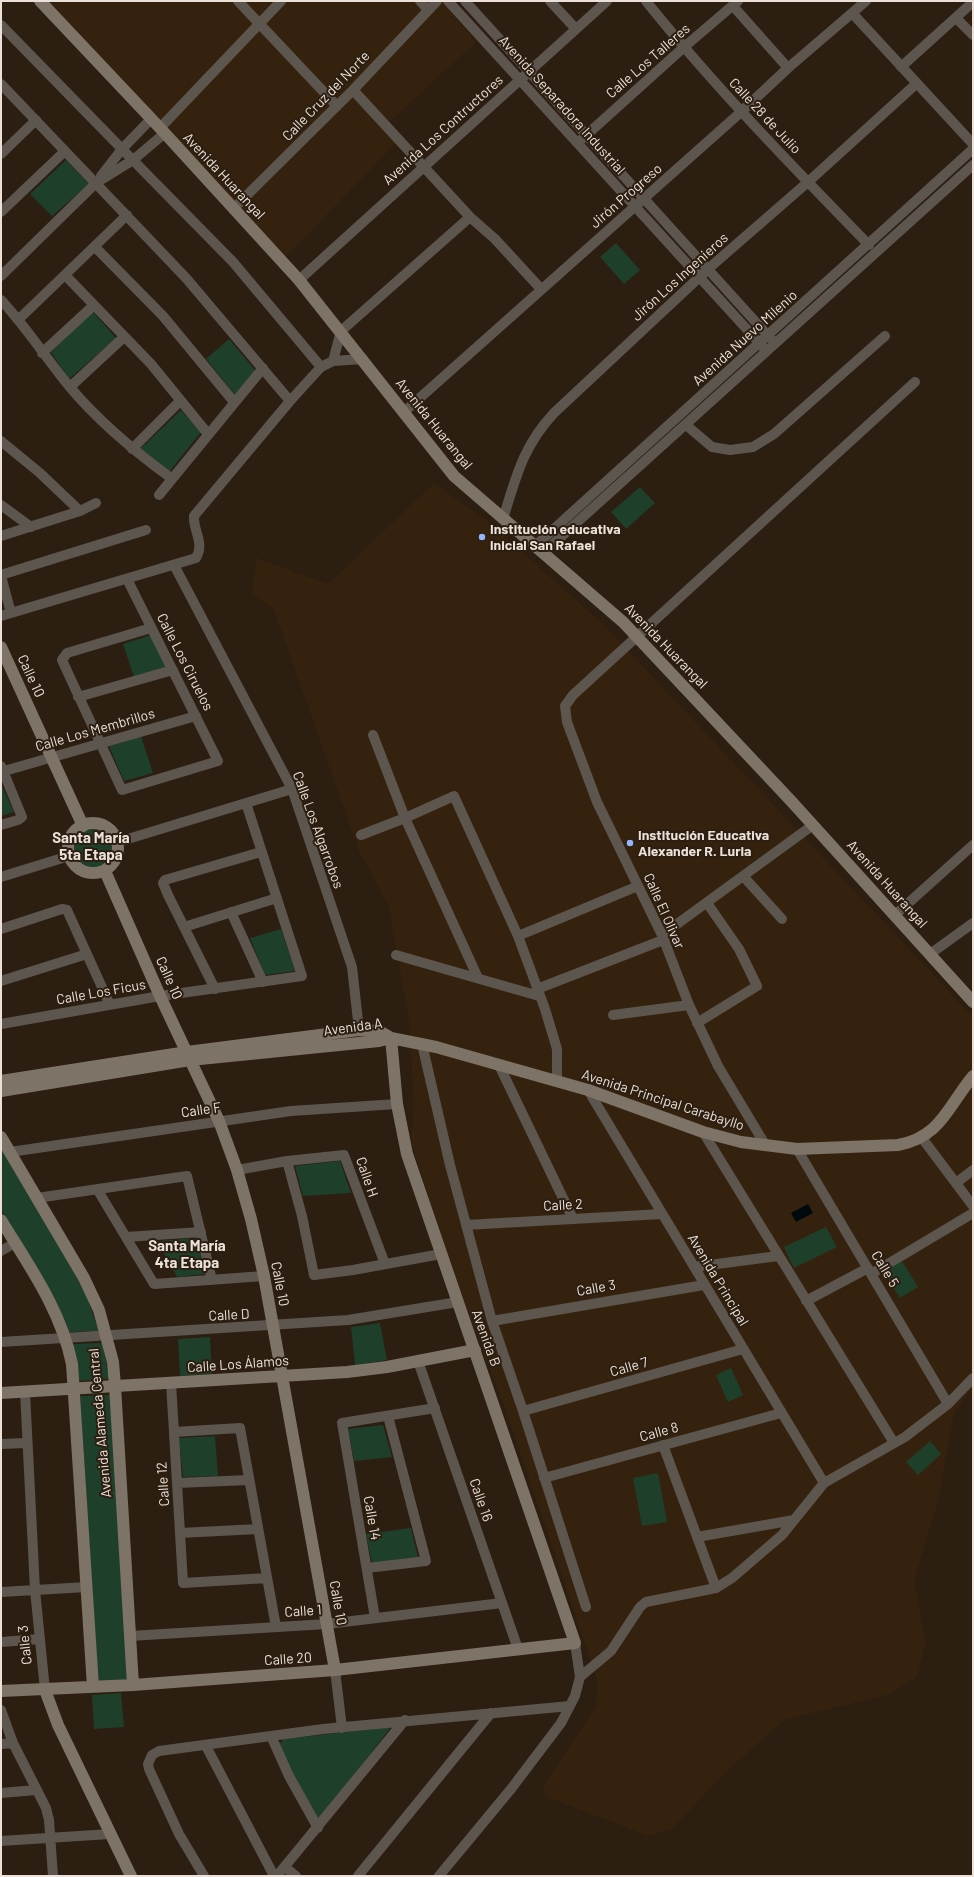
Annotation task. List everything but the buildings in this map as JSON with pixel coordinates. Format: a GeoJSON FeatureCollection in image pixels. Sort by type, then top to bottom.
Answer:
{"type":"FeatureCollection","features":[{"type":"Feature","properties":{"kind":"street"},"geometry":{"type":"LineString","coordinates":[[238,1],[337,106]]}},
{"type":"Feature","properties":{"kind":"street"},"geometry":{"type":"LineString","coordinates":[[96,183],[133,160],[281,1]]}},
{"type":"Feature","properties":{"kind":"street"},"geometry":{"type":"LineString","coordinates":[[420,1],[428,10]]}},
{"type":"Feature","properties":{"kind":"street","name":"Calle Cruz del Norte"},"geometry":{"type":"LineString","coordinates":[[234,208],[353,90],[437,1]]}},
{"type":"Feature","properties":{"kind":"street","name":"Avenida Separadora Industrial"},"geometry":{"type":"LineString","coordinates":[[448,1],[767,352]]}},
{"type":"Feature","properties":{"kind":"street","name":"Avenida Separadora Industrial"},"geometry":{"type":"LineString","coordinates":[[465,1],[776,344]]}},
{"type":"Feature","properties":{"kind":"street"},"geometry":{"type":"LineString","coordinates":[[550,1],[576,29]]}},
{"type":"Feature","properties":{"kind":"street","name":"Avenida Los Contructores"},"geometry":{"type":"LineString","coordinates":[[299,280],[519,79],[607,1]]}},
{"type":"Feature","properties":{"kind":"street","name":"Calle 28 de Julio"},"geometry":{"type":"LineString","coordinates":[[646,1],[683,48],[869,245]]}},
{"type":"Feature","properties":{"kind":"street","name":"Jirón Progreso"},"geometry":{"type":"LineString","coordinates":[[404,412],[742,112],[788,68],[866,1]]}},
{"type":"Feature","properties":{"kind":"street","name":"Avenida Huarangal"},"geometry":{"type":"LineString","coordinates":[[44,2],[299,280],[341,331],[454,476],[609,609],[636,636],[813,825],[973,1002]]}},
{"type":"Feature","properties":{"kind":"street"},"geometry":{"type":"LineString","coordinates":[[901,67],[973,2]]}},
{"type":"Feature","properties":{"kind":"street"},"geometry":{"type":"LineString","coordinates":[[736,4],[788,68]]}},
{"type":"Feature","properties":{"kind":"street","name":"Calle Los Talleres"},"geometry":{"type":"LineString","coordinates":[[577,143],[683,48],[736,4]]}},
{"type":"Feature","properties":{"kind":"street"},"geometry":{"type":"LineString","coordinates":[[852,14],[973,144]]}},
{"type":"Feature","properties":{"kind":"street"},"geometry":{"type":"LineString","coordinates":[[956,18],[973,35]]}},
{"type":"Feature","properties":{"kind":"street"},"geometry":{"type":"LineString","coordinates":[[1,25],[233,262],[321,367]]}},
{"type":"Feature","properties":{"kind":"street"},"geometry":{"type":"LineString","coordinates":[[1,84],[186,278],[290,401]]}},
{"type":"Feature","properties":{"kind":"street","name":"Jirón Los Ingenieros"},"geometry":{"type":"LineString","coordinates":[[503,519],[518,470],[538,430],[554,413],[708,269],[808,182],[916,84]]}},
{"type":"Feature","properties":{"kind":"street"},"geometry":{"type":"LineString","coordinates":[[353,90],[470,217],[495,239],[541,289]]}},
{"type":"Feature","properties":{"kind":"street"},"geometry":{"type":"LineString","coordinates":[[1,276],[96,183],[122,149],[151,119]]}},
{"type":"Feature","properties":{"kind":"street"},"geometry":{"type":"LineString","coordinates":[[2,151],[36,120]]}},
{"type":"Feature","properties":{"kind":"street","name":"Avenida Nuevo Milenio"},"geometry":{"type":"LineString","coordinates":[[539,550],[768,336],[973,149]]}},
{"type":"Feature","properties":{"kind":"street"},"geometry":{"type":"LineString","coordinates":[[1,212],[66,151]]}},
{"type":"Feature","properties":{"kind":"street","name":"Avenida Nuevo Milenio"},"geometry":{"type":"LineString","coordinates":[[539,550],[686,425],[973,165]]}},
{"type":"Feature","properties":{"kind":"street"},"geometry":{"type":"LineString","coordinates":[[19,319],[127,215]]}},
{"type":"Feature","properties":{"kind":"street"},"geometry":{"type":"LineString","coordinates":[[333,361],[341,331],[470,217]]}},
{"type":"Feature","properties":{"kind":"street"},"geometry":{"type":"LineString","coordinates":[[95,247],[163,316],[234,402]]}},
{"type":"Feature","properties":{"kind":"street"},"geometry":{"type":"LineString","coordinates":[[65,275],[151,364],[208,434]]}},
{"type":"Feature","properties":{"kind":"street"},"geometry":{"type":"LineString","coordinates":[[1,300],[19,319],[42,353],[70,387],[100,420],[132,449],[171,478]]}},
{"type":"Feature","properties":{"kind":"street"},"geometry":{"type":"LineString","coordinates":[[42,353],[94,306]]}},
{"type":"Feature","properties":{"kind":"street"},"geometry":{"type":"LineString","coordinates":[[686,425],[712,447],[730,450],[753,447],[774,434],[885,336]]}},
{"type":"Feature","properties":{"kind":"street"},"geometry":{"type":"LineString","coordinates":[[70,387],[124,337]]}},
{"type":"Feature","properties":{"kind":"street"},"geometry":{"type":"LineString","coordinates":[[146,530],[1,575],[6,614],[196,558],[199,552],[200,542],[193,524],[194,516],[290,401],[321,367],[333,361],[363,359]]}},
{"type":"Feature","properties":{"kind":"street"},"geometry":{"type":"LineString","coordinates":[[159,495],[171,478],[263,368]]}},
{"type":"Feature","properties":{"kind":"street"},"geometry":{"type":"LineString","coordinates":[[636,636],[915,382]]}},
{"type":"Feature","properties":{"kind":"street"},"geometry":{"type":"LineString","coordinates":[[132,449],[180,401]]}},
{"type":"Feature","properties":{"kind":"street"},"geometry":{"type":"LineString","coordinates":[[1,441],[40,473],[80,511]]}},
{"type":"Feature","properties":{"kind":"street"},"geometry":{"type":"LineString","coordinates":[[1,536],[80,511],[96,503]]}},
{"type":"Feature","properties":{"kind":"street"},"geometry":{"type":"LineString","coordinates":[[1,505],[31,527]]}},
{"type":"Feature","properties":{"kind":"street","name":"Calle Los Algarrobos"},"geometry":{"type":"LineString","coordinates":[[174,565],[292,789],[352,967],[359,1030]]}},
{"type":"Feature","properties":{"kind":"street","name":"Calle Los Ciruelos"},"geometry":{"type":"LineString","coordinates":[[99,743],[120,788],[123,789],[217,763],[218,759],[151,628],[128,579]]}},
{"type":"Feature","properties":{"kind":"street"},"geometry":{"type":"LineString","coordinates":[[99,743],[62,660],[67,653],[151,628]]}},
{"type":"Feature","properties":{"kind":"street","name":"Calle El Olivar"},"geometry":{"type":"LineString","coordinates":[[636,636],[573,695],[565,706],[567,722],[597,802],[662,938],[697,1023],[718,1066],[766,1146]]}},
{"type":"Feature","properties":{"kind":"street","name":"Calle 10"},"geometry":{"type":"LineString","coordinates":[[1,647],[83,826]]}},
{"type":"Feature","properties":{"kind":"street"},"geometry":{"type":"LineString","coordinates":[[78,697],[173,670]]}},
{"type":"Feature","properties":{"kind":"street","name":"Calle Los Membrillos"},"geometry":{"type":"LineString","coordinates":[[2,769],[51,757],[196,716]]}},
{"type":"Feature","properties":{"kind":"street"},"geometry":{"type":"LineString","coordinates":[[373,735],[406,818],[478,978]]}},
{"type":"Feature","properties":{"kind":"street"},"geometry":{"type":"LineString","coordinates":[[1,825],[18,820],[22,816],[2,769]]}},
{"type":"Feature","properties":{"kind":"street"},"geometry":{"type":"LineString","coordinates":[[118,842],[292,789]]}},
{"type":"Feature","properties":{"kind":"street"},"geometry":{"type":"LineString","coordinates":[[361,835],[406,818],[454,796],[518,936],[557,1049],[557,1082]]}},
{"type":"Feature","properties":{"kind":"street"},"geometry":{"type":"LineString","coordinates":[[184,927],[277,898],[246,803]]}},
{"type":"Feature","properties":{"kind":"street"},"geometry":{"type":"LineString","coordinates":[[91,823],[100,824],[108,828],[114,834],[118,842],[116,859],[112,866],[97,874],[84,872],[74,864],[68,849],[72,835],[83,826],[91,823]]}},
{"type":"Feature","properties":{"kind":"street"},"geometry":{"type":"LineString","coordinates":[[396,955],[478,978],[538,992],[662,938],[813,825]]}},
{"type":"Feature","properties":{"kind":"street"},"geometry":{"type":"LineString","coordinates":[[895,915],[973,845]]}},
{"type":"Feature","properties":{"kind":"street"},"geometry":{"type":"LineString","coordinates":[[215,989],[164,886],[165,880],[261,852]]}},
{"type":"Feature","properties":{"kind":"street"},"geometry":{"type":"LineString","coordinates":[[1,877],[70,856]]}},
{"type":"Feature","properties":{"kind":"street","name":"Calle 10"},"geometry":{"type":"LineString","coordinates":[[105,871],[160,996],[219,1121],[237,1170],[251,1219],[264,1276],[327,1624],[335,1670],[342,1728]]}},
{"type":"Feature","properties":{"kind":"street"},"geometry":{"type":"LineString","coordinates":[[743,876],[782,919]]}},
{"type":"Feature","properties":{"kind":"street"},"geometry":{"type":"LineString","coordinates":[[518,936],[638,886]]}},
{"type":"Feature","properties":{"kind":"street","name":"Calle Los Ficus"},"geometry":{"type":"LineString","coordinates":[[1,1024],[160,996],[302,976],[277,898]]}},
{"type":"Feature","properties":{"kind":"street"},"geometry":{"type":"LineString","coordinates":[[697,1023],[757,986],[739,949],[707,903]]}},
{"type":"Feature","properties":{"kind":"street"},"geometry":{"type":"LineString","coordinates":[[1,929],[64,909],[67,910],[110,1005]]}},
{"type":"Feature","properties":{"kind":"street"},"geometry":{"type":"LineString","coordinates":[[231,912],[263,982]]}},
{"type":"Feature","properties":{"kind":"street"},"geometry":{"type":"LineString","coordinates":[[930,954],[973,923]]}},
{"type":"Feature","properties":{"kind":"street"},"geometry":{"type":"LineString","coordinates":[[1,981],[87,954]]}},
{"type":"Feature","properties":{"kind":"street"},"geometry":{"type":"LineString","coordinates":[[613,1015],[690,1005]]}},
{"type":"Feature","properties":{"kind":"street","name":"Avenida A"},"geometry":{"type":"LineString","coordinates":[[1,1091],[188,1056],[359,1030],[379,1031],[391,1038]]}},
{"type":"Feature","properties":{"kind":"street"},"geometry":{"type":"LineString","coordinates":[[172,1054],[177,1049],[180,1038]]}},
{"type":"Feature","properties":{"kind":"street","name":"Avenida A"},"geometry":{"type":"LineString","coordinates":[[1,1081],[172,1054],[188,1056],[379,1041],[391,1038]]}},
{"type":"Feature","properties":{"kind":"street","name":"Avenida Principal Carabayllo"},"geometry":{"type":"LineString","coordinates":[[391,1038],[422,1044],[588,1090],[703,1132],[741,1142],[797,1149],[898,1145],[912,1143],[922,1138],[941,1121],[973,1076]]}},
{"type":"Feature","properties":{"kind":"street","name":"Avenida B"},"geometry":{"type":"LineString","coordinates":[[391,1038],[396,1104],[407,1154],[440,1254],[475,1350],[576,1643]]}},
{"type":"Feature","properties":{"kind":"street","name":"Avenida B"},"geometry":{"type":"LineString","coordinates":[[422,1044],[444,1143],[492,1321],[523,1411],[586,1608]]}},
{"type":"Feature","properties":{"kind":"street"},"geometry":{"type":"LineString","coordinates":[[500,1065],[573,1219]]}},
{"type":"Feature","properties":{"kind":"street","name":"Avenida Principal"},"geometry":{"type":"LineString","coordinates":[[588,1090],[824,1483]]}},
{"type":"Feature","properties":{"kind":"street","name":"Calle F"},"geometry":{"type":"LineString","coordinates":[[10,1152],[219,1121],[312,1109],[396,1104]]}},
{"type":"Feature","properties":{"kind":"street"},"geometry":{"type":"LineString","coordinates":[[703,1132],[894,1443]]}},
{"type":"Feature","properties":{"kind":"street","name":"Avenida Alameda Central"},"geometry":{"type":"LineString","coordinates":[[1,1137],[84,1278],[99,1310],[107,1336],[113,1362],[115,1386],[133,1685]]}},
{"type":"Feature","properties":{"kind":"street"},"geometry":{"type":"LineString","coordinates":[[922,1138],[973,1206]]}},
{"type":"Feature","properties":{"kind":"street","name":"Calle 5"},"geometry":{"type":"LineString","coordinates":[[797,1149],[948,1404]]}},
{"type":"Feature","properties":{"kind":"street","name":"Calle H"},"geometry":{"type":"LineString","coordinates":[[237,1170],[287,1161],[344,1155],[384,1264]]}},
{"type":"Feature","properties":{"kind":"street"},"geometry":{"type":"LineString","coordinates":[[287,1161],[302,1216],[314,1275],[354,1270],[440,1254]]}},
{"type":"Feature","properties":{"kind":"street"},"geometry":{"type":"LineString","coordinates":[[956,1183],[973,1170]]}},
{"type":"Feature","properties":{"kind":"street"},"geometry":{"type":"LineString","coordinates":[[37,1198],[187,1176],[212,1280]]}},
{"type":"Feature","properties":{"kind":"street"},"geometry":{"type":"LineString","coordinates":[[97,1189],[154,1284],[264,1276]]}},
{"type":"Feature","properties":{"kind":"street"},"geometry":{"type":"LineString","coordinates":[[806,1300],[869,1271],[973,1213]]}},
{"type":"Feature","properties":{"kind":"street","name":"Calle 2"},"geometry":{"type":"LineString","coordinates":[[466,1225],[662,1214]]}},
{"type":"Feature","properties":{"kind":"street","name":"Avenida Alameda Central"},"geometry":{"type":"LineString","coordinates":[[1,1220],[49,1299],[67,1338],[72,1364],[74,1389],[93,1687]]}},
{"type":"Feature","properties":{"kind":"street"},"geometry":{"type":"LineString","coordinates":[[126,1237],[201,1232]]}},
{"type":"Feature","properties":{"kind":"street"},"geometry":{"type":"LineString","coordinates":[[1,1251],[15,1243]]}},
{"type":"Feature","properties":{"kind":"street"},"geometry":{"type":"LineString","coordinates":[[694,1267],[778,1256]]}},
{"type":"Feature","properties":{"kind":"street","name":"Calle 3"},"geometry":{"type":"LineString","coordinates":[[492,1321],[704,1285]]}},
{"type":"Feature","properties":{"kind":"street","name":"Calle D"},"geometry":{"type":"LineString","coordinates":[[1,1342],[273,1326],[348,1320],[458,1302]]}},
{"type":"Feature","properties":{"kind":"street","name":"Calle 7"},"geometry":{"type":"LineString","coordinates":[[523,1411],[743,1349]]}},
{"type":"Feature","properties":{"kind":"street","name":"Calle Los Álamos"},"geometry":{"type":"LineString","coordinates":[[1,1394],[347,1372],[475,1350]]}},
{"type":"Feature","properties":{"kind":"street","name":"Calle 16"},"geometry":{"type":"LineString","coordinates":[[418,1361],[518,1649]]}},
{"type":"Feature","properties":{"kind":"street"},"geometry":{"type":"LineString","coordinates":[[580,1677],[609,1654],[640,1607],[646,1602],[716,1588],[732,1578],[782,1535],[824,1483],[905,1436],[948,1404],[973,1378]]}},
{"type":"Feature","properties":{"kind":"street","name":"Calle 12"},"geometry":{"type":"LineString","coordinates":[[171,1383],[183,1583],[267,1578]]}},
{"type":"Feature","properties":{"kind":"street","name":"Calle 3"},"geometry":{"type":"LineString","coordinates":[[25,1392],[26,1443],[35,1590],[45,1690],[58,1725],[131,1876]]}},
{"type":"Feature","properties":{"kind":"street"},"geometry":{"type":"LineString","coordinates":[[367,1568],[426,1561],[388,1416],[435,1408]]}},
{"type":"Feature","properties":{"kind":"street","name":"Calle 8"},"geometry":{"type":"LineString","coordinates":[[544,1478],[781,1413]]}},
{"type":"Feature","properties":{"kind":"street","name":"Calle 14"},"geometry":{"type":"LineString","coordinates":[[375,1618],[342,1423],[388,1416]]}},
{"type":"Feature","properties":{"kind":"street"},"geometry":{"type":"LineString","coordinates":[[174,1432],[240,1428],[276,1627]]}},
{"type":"Feature","properties":{"kind":"street"},"geometry":{"type":"LineString","coordinates":[[1,1444],[26,1443]]}},
{"type":"Feature","properties":{"kind":"street"},"geometry":{"type":"LineString","coordinates":[[663,1445],[716,1588]]}},
{"type":"Feature","properties":{"kind":"street"},"geometry":{"type":"LineString","coordinates":[[177,1483],[249,1480]]}},
{"type":"Feature","properties":{"kind":"street"},"geometry":{"type":"LineString","coordinates":[[697,1537],[794,1520]]}},
{"type":"Feature","properties":{"kind":"street"},"geometry":{"type":"LineString","coordinates":[[180,1532],[258,1529]]}},
{"type":"Feature","properties":{"kind":"street"},"geometry":{"type":"LineString","coordinates":[[1,1592],[87,1587]]}},
{"type":"Feature","properties":{"kind":"street","name":"Calle 1"},"geometry":{"type":"LineString","coordinates":[[130,1636],[327,1624],[502,1603]]}},
{"type":"Feature","properties":{"kind":"street"},"geometry":{"type":"LineString","coordinates":[[1,1642],[40,1639]]}},
{"type":"Feature","properties":{"kind":"street"},"geometry":{"type":"LineString","coordinates":[[440,1876],[548,1742],[570,1706],[580,1677],[576,1643]]}},
{"type":"Feature","properties":{"kind":"street","name":"Calle 20"},"geometry":{"type":"LineString","coordinates":[[1,1691],[133,1685],[335,1670],[576,1643]]}},
{"type":"Feature","properties":{"kind":"street"},"geometry":{"type":"LineString","coordinates":[[204,1876],[179,1834],[152,1776],[148,1764],[149,1758],[159,1751],[405,1720],[570,1706]]}},
{"type":"Feature","properties":{"kind":"street"},"geometry":{"type":"LineString","coordinates":[[1,1710],[13,1743],[46,1808],[51,1838],[53,1876]]}},
{"type":"Feature","properties":{"kind":"street"},"geometry":{"type":"LineString","coordinates":[[358,1876],[491,1713]]}},
{"type":"Feature","properties":{"kind":"street"},"geometry":{"type":"LineString","coordinates":[[277,1876],[318,1828],[351,1785],[405,1720]]}},
{"type":"Feature","properties":{"kind":"street"},"geometry":{"type":"LineString","coordinates":[[272,1736],[289,1776],[318,1828]]}},
{"type":"Feature","properties":{"kind":"street"},"geometry":{"type":"LineString","coordinates":[[1,1744],[13,1743]]}},
{"type":"Feature","properties":{"kind":"street"},"geometry":{"type":"LineString","coordinates":[[206,1746],[274,1876]]}},
{"type":"Feature","properties":{"kind":"street"},"geometry":{"type":"LineString","coordinates":[[1,1793],[36,1790]]}},
{"type":"Feature","properties":{"kind":"street"},"geometry":{"type":"LineString","coordinates":[[1,1841],[110,1834]]}},
{"type":"Feature","properties":{"kind":"street"},"geometry":{"type":"LineString","coordinates":[[285,1867],[296,1876]]}},
{"type":"Feature","properties":{"kind":"shaded area"},"geometry":{"type":"Polygon","coordinates":[[[34,1],[441,1],[476,42],[383,128],[396,143],[279,264],[34,1]]]}},
{"type":"Feature","properties":{"kind":"shaded area"},"geometry":{"type":"Polygon","coordinates":[[[434,483],[491,524],[605,626],[973,1017],[973,1389],[954,1413],[938,1501],[914,1581],[926,1642],[917,1677],[890,1694],[784,1720],[728,1770],[672,1829],[648,1836],[547,1797],[543,1787],[596,1706],[597,1680],[509,1419],[442,1243],[411,1140],[414,1105],[409,1022],[389,907],[359,851],[274,610],[252,593],[256,558],[328,584],[434,483]]]}},
{"type":"Feature","properties":{"kind":"shaded area"},"geometry":{"type":"Polygon","coordinates":[[[808,1204],[813,1213],[796,1222],[791,1213],[808,1204]]]}},
{"type":"Feature","properties":{"kind":"green space"},"geometry":{"type":"Polygon","coordinates":[[[66,160],[89,184],[52,216],[30,194],[66,160]]]}},
{"type":"Feature","properties":{"kind":"green space"},"geometry":{"type":"Polygon","coordinates":[[[616,243],[640,270],[624,284],[600,257],[616,243]]]}},
{"type":"Feature","properties":{"kind":"green space"},"geometry":{"type":"Polygon","coordinates":[[[92,311],[116,338],[69,379],[51,352],[92,311]]]}},
{"type":"Feature","properties":{"kind":"green space"},"geometry":{"type":"Polygon","coordinates":[[[229,339],[255,370],[236,396],[206,359],[229,339]]]}},
{"type":"Feature","properties":{"kind":"green space"},"geometry":{"type":"Polygon","coordinates":[[[181,410],[201,432],[170,471],[140,449],[181,410]]]}},
{"type":"Feature","properties":{"kind":"green space"},"geometry":{"type":"Polygon","coordinates":[[[640,487],[655,503],[626,529],[611,512],[640,487]]]}},
{"type":"Feature","properties":{"kind":"green space"},"geometry":{"type":"Polygon","coordinates":[[[151,635],[171,670],[135,680],[123,644],[151,635]]]}},
{"type":"Feature","properties":{"kind":"green space"},"geometry":{"type":"Polygon","coordinates":[[[141,736],[153,773],[124,781],[109,746],[141,736]]]}},
{"type":"Feature","properties":{"kind":"green space"},"geometry":{"type":"Polygon","coordinates":[[[1,784],[14,812],[1,816],[1,784]]]}},
{"type":"Feature","properties":{"kind":"green space"},"geometry":{"type":"Polygon","coordinates":[[[97,828],[104,831],[110,837],[113,848],[112,856],[104,865],[97,868],[89,868],[82,865],[74,856],[73,844],[76,837],[85,829],[97,828]]]}},
{"type":"Feature","properties":{"kind":"green space"},"geometry":{"type":"Polygon","coordinates":[[[281,929],[295,971],[265,975],[250,938],[281,929]]]}},
{"type":"Feature","properties":{"kind":"green space"},"geometry":{"type":"Polygon","coordinates":[[[1,1146],[85,1292],[99,1331],[68,1332],[46,1284],[1,1209],[1,1146]]]}},
{"type":"Feature","properties":{"kind":"green space"},"geometry":{"type":"Polygon","coordinates":[[[340,1161],[351,1193],[303,1196],[295,1166],[340,1161]]]}},
{"type":"Feature","properties":{"kind":"green space"},"geometry":{"type":"Polygon","coordinates":[[[826,1227],[837,1247],[794,1268],[784,1247],[826,1227]]]}},
{"type":"Feature","properties":{"kind":"green space"},"geometry":{"type":"Polygon","coordinates":[[[197,1238],[204,1274],[177,1277],[157,1241],[197,1238]]]}},
{"type":"Feature","properties":{"kind":"green space"},"geometry":{"type":"Polygon","coordinates":[[[902,1261],[918,1287],[900,1298],[884,1272],[902,1261]]]}},
{"type":"Feature","properties":{"kind":"green space"},"geometry":{"type":"Polygon","coordinates":[[[380,1323],[387,1360],[355,1365],[351,1327],[380,1323]]]}},
{"type":"Feature","properties":{"kind":"green space"},"geometry":{"type":"Polygon","coordinates":[[[210,1337],[212,1374],[180,1376],[178,1339],[210,1337]]]}},
{"type":"Feature","properties":{"kind":"green space"},"geometry":{"type":"Polygon","coordinates":[[[103,1343],[109,1379],[77,1381],[73,1344],[103,1343]]]}},
{"type":"Feature","properties":{"kind":"green space"},"geometry":{"type":"Polygon","coordinates":[[[731,1368],[743,1395],[728,1402],[716,1375],[731,1368]]]}},
{"type":"Feature","properties":{"kind":"green space"},"geometry":{"type":"Polygon","coordinates":[[[111,1395],[129,1680],[98,1682],[80,1396],[111,1395]]]}},
{"type":"Feature","properties":{"kind":"green space"},"geometry":{"type":"Polygon","coordinates":[[[383,1425],[392,1457],[354,1461],[348,1429],[383,1425]]]}},
{"type":"Feature","properties":{"kind":"green space"},"geometry":{"type":"Polygon","coordinates":[[[215,1436],[218,1476],[183,1477],[179,1438],[215,1436]]]}},
{"type":"Feature","properties":{"kind":"green space"},"geometry":{"type":"Polygon","coordinates":[[[930,1441],[941,1454],[918,1475],[906,1462],[930,1441]]]}},
{"type":"Feature","properties":{"kind":"green space"},"geometry":{"type":"Polygon","coordinates":[[[658,1473],[667,1522],[642,1526],[633,1478],[658,1473]]]}},
{"type":"Feature","properties":{"kind":"green space"},"geometry":{"type":"Polygon","coordinates":[[[411,1528],[418,1557],[372,1563],[366,1534],[411,1528]]]}},
{"type":"Feature","properties":{"kind":"green space"},"geometry":{"type":"Polygon","coordinates":[[[121,1693],[124,1727],[94,1729],[92,1695],[121,1693]]]}},
{"type":"Feature","properties":{"kind":"green space"},"geometry":{"type":"Polygon","coordinates":[[[391,1727],[322,1817],[317,1818],[278,1745],[284,1739],[391,1727]]]}},
{"type":"Feature","properties":{"kind":"place","name":"Institución educativa inicial San Rafael"},"geometry":{"type":"Point","coordinates":[482,537]}},
{"type":"Feature","properties":{"kind":"place","name":"Institución Educativa Alexander R. Luria"},"geometry":{"type":"Point","coordinates":[630,843]}},
{"type":"Feature","properties":{"kind":"district","name":"Santa María 5ta Etapa"},"geometry":{"type":"Point","coordinates":[91,846]}},
{"type":"Feature","properties":{"kind":"district","name":"Santa María 4ta Etapa"},"geometry":{"type":"Point","coordinates":[187,1254]}}]}
